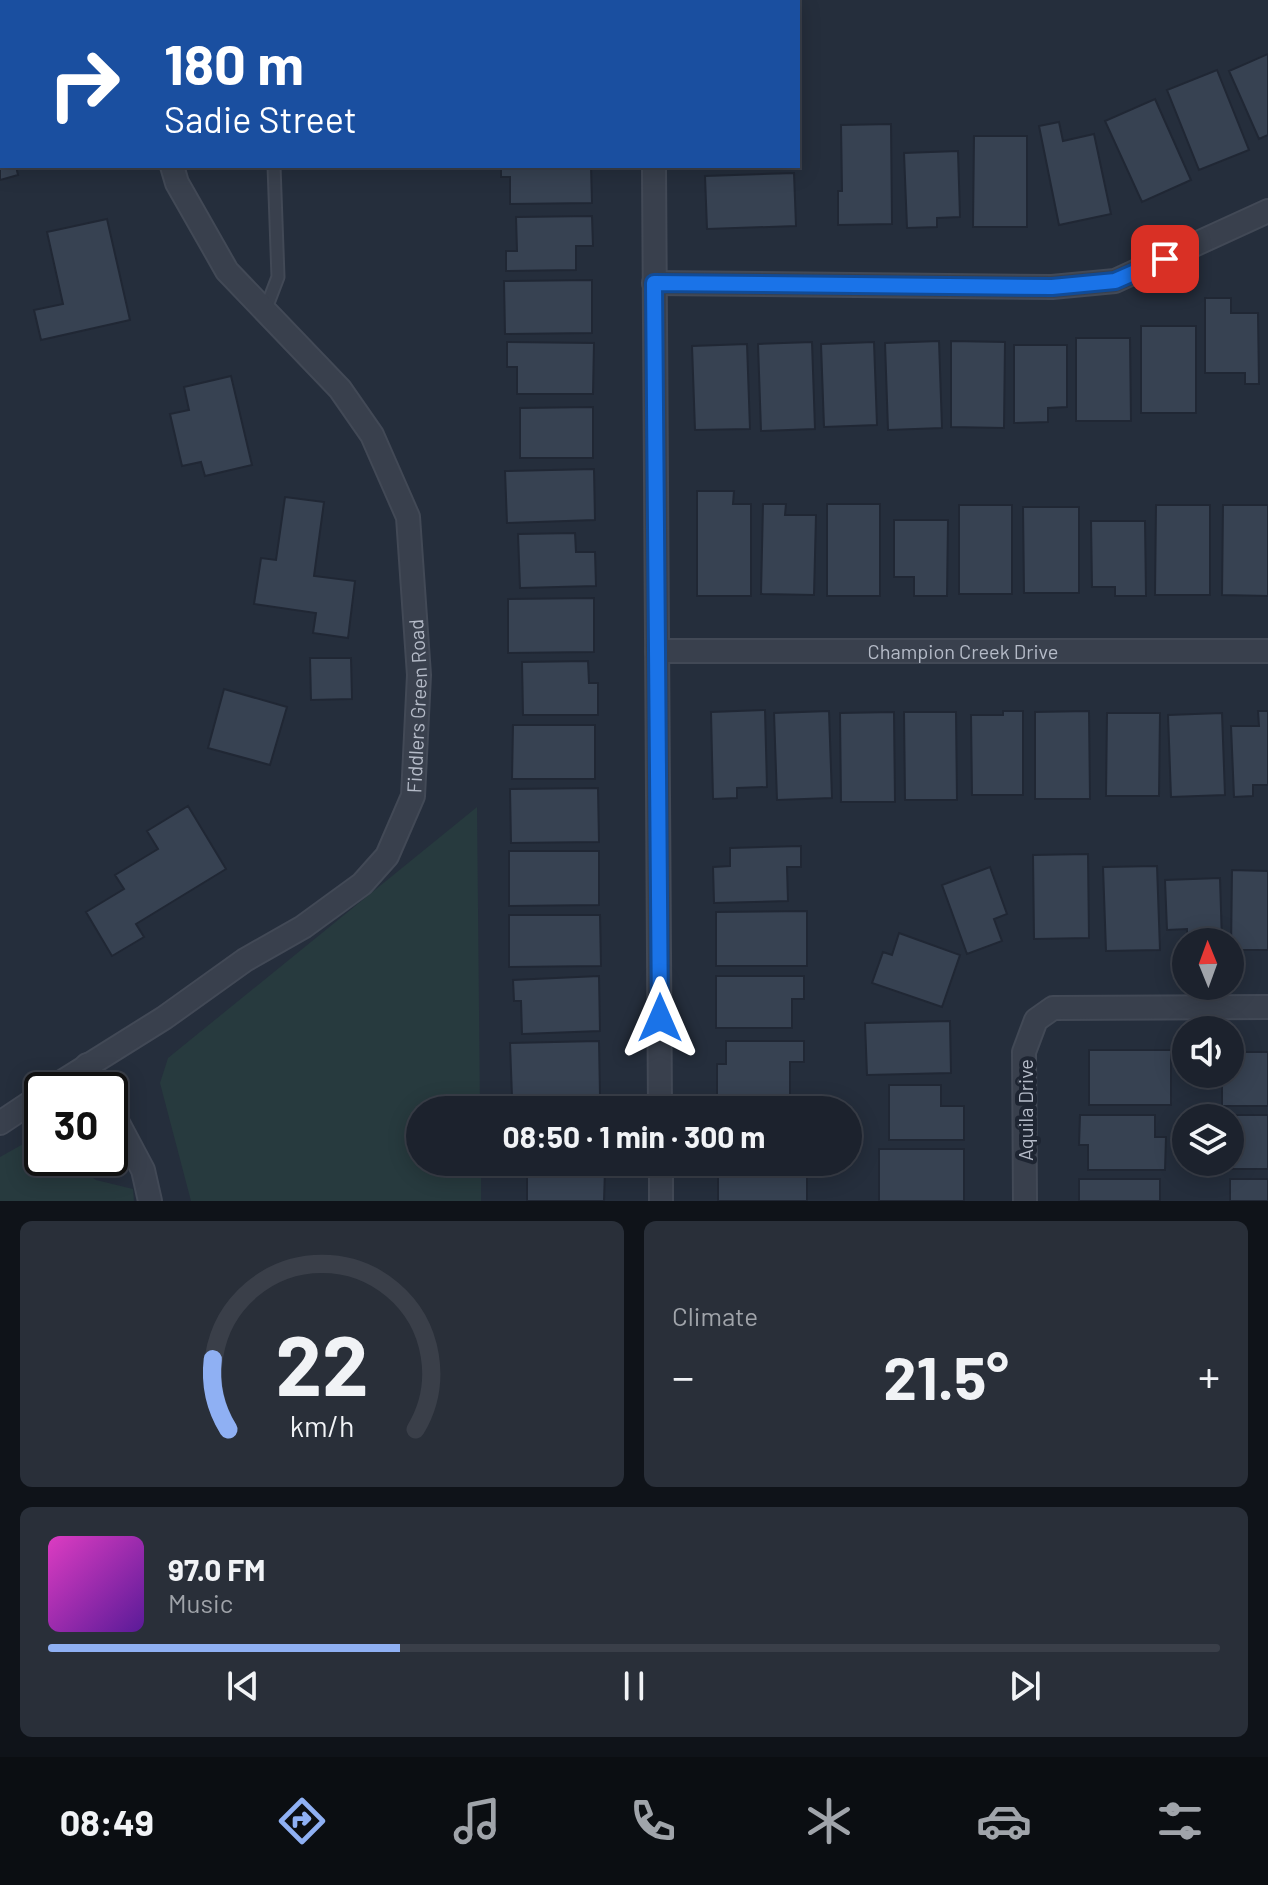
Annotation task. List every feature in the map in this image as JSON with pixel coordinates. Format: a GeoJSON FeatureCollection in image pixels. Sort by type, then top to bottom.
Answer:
{"type":"FeatureCollection","features":[{"type":"Feature","properties":{"kind":"street","name":"Fiddlers Green Road"},"geometry":{"type":"LineString","coordinates":[[76,1072],[164,1018],[245,960],[303,927],[362,884],[387,856],[413,796],[419,675],[408,517],[372,435],[340,389],[227,271],[177,183],[173,168]]}},
{"type":"Feature","properties":{"kind":"street"},"geometry":{"type":"LineString","coordinates":[[654,168],[660,1096]]}},
{"type":"Feature","properties":{"kind":"street"},"geometry":{"type":"LineString","coordinates":[[654,283],[1052,287],[1115,281],[1268,211]]}},
{"type":"Feature","properties":{"kind":"street","name":"Champion Creek Drive"},"geometry":{"type":"LineString","coordinates":[[657,651],[1268,651]]}},
{"type":"Feature","properties":{"kind":"street","name":"Aquila Drive"},"geometry":{"type":"LineString","coordinates":[[1025,1201],[1024,1052],[1036,1020],[1053,1008],[1268,1007]]}},
{"type":"Feature","properties":{"kind":"street"},"geometry":{"type":"LineString","coordinates":[[87,1065],[91,1072]]}},
{"type":"Feature","properties":{"kind":"street"},"geometry":{"type":"LineString","coordinates":[[0,1123],[24,1107]]}},
{"type":"Feature","properties":{"kind":"street"},"geometry":{"type":"LineString","coordinates":[[128,1142],[143,1170],[150,1201]]}},
{"type":"Feature","properties":{"kind":"street"},"geometry":{"type":"LineString","coordinates":[[661,1176],[661,1201]]}},
{"type":"Feature","properties":{"kind":"lane"},"geometry":{"type":"LineString","coordinates":[[265,311],[278,277],[274,168]]}},
{"type":"Feature","properties":{"kind":"green space"},"geometry":{"type":"Polygon","coordinates":[[[477,807],[480,1096],[406,1096],[406,1176],[481,1176],[481,1201],[191,1201],[160,1083],[168,1058],[477,807]]]}},
{"type":"Feature","properties":{"kind":"green space"},"geometry":{"type":"Polygon","coordinates":[[[24,1144],[24,1176],[90,1176],[133,1189],[134,1201],[0,1201],[0,1157],[24,1144]]]}},
{"type":"Feature","properties":{"kind":"building"},"geometry":{"type":"Polygon","coordinates":[[[1268,54],[1268,135],[1259,139],[1229,71],[1268,54]]]}},
{"type":"Feature","properties":{"kind":"building"},"geometry":{"type":"Polygon","coordinates":[[[1217,70],[1249,150],[1199,170],[1167,90],[1217,70]]]}},
{"type":"Feature","properties":{"kind":"building"},"geometry":{"type":"Polygon","coordinates":[[[1155,99],[1191,180],[1142,202],[1105,121],[1155,99]]]}},
{"type":"Feature","properties":{"kind":"building"},"geometry":{"type":"Polygon","coordinates":[[[1059,122],[1063,141],[1094,134],[1111,214],[1059,225],[1039,126],[1059,122]]]}},
{"type":"Feature","properties":{"kind":"building"},"geometry":{"type":"Polygon","coordinates":[[[891,124],[892,224],[838,225],[838,191],[842,191],[841,125],[891,124]]]}},
{"type":"Feature","properties":{"kind":"building"},"geometry":{"type":"Polygon","coordinates":[[[974,136],[1027,136],[1027,227],[973,227],[974,136]]]}},
{"type":"Feature","properties":{"kind":"building"},"geometry":{"type":"Polygon","coordinates":[[[958,151],[960,217],[937,218],[937,227],[907,228],[904,153],[958,151]]]}},
{"type":"Feature","properties":{"kind":"building"},"geometry":{"type":"Polygon","coordinates":[[[0,168],[16,168],[18,175],[0,180],[0,168]]]}},
{"type":"Feature","properties":{"kind":"building"},"geometry":{"type":"Polygon","coordinates":[[[501,168],[591,168],[592,203],[510,204],[510,177],[501,177],[501,168]]]}},
{"type":"Feature","properties":{"kind":"building"},"geometry":{"type":"Polygon","coordinates":[[[794,173],[796,226],[707,229],[705,176],[794,173]]]}},
{"type":"Feature","properties":{"kind":"building"},"geometry":{"type":"Polygon","coordinates":[[[592,216],[593,246],[576,246],[576,270],[506,271],[506,251],[517,251],[516,217],[592,216]]]}},
{"type":"Feature","properties":{"kind":"building"},"geometry":{"type":"Polygon","coordinates":[[[107,219],[130,320],[41,340],[34,310],[63,304],[47,232],[107,219]]]}},
{"type":"Feature","properties":{"kind":"building"},"geometry":{"type":"Polygon","coordinates":[[[592,280],[592,333],[505,334],[504,281],[592,280]]]}},
{"type":"Feature","properties":{"kind":"building"},"geometry":{"type":"Polygon","coordinates":[[[1205,298],[1231,298],[1231,313],[1258,313],[1259,384],[1245,384],[1245,373],[1205,373],[1205,298]]]}},
{"type":"Feature","properties":{"kind":"building"},"geometry":{"type":"Polygon","coordinates":[[[1141,326],[1196,326],[1196,413],[1141,413],[1141,326]]]}},
{"type":"Feature","properties":{"kind":"building"},"geometry":{"type":"Polygon","coordinates":[[[1076,338],[1130,338],[1131,421],[1076,421],[1076,338]]]}},
{"type":"Feature","properties":{"kind":"building"},"geometry":{"type":"Polygon","coordinates":[[[939,341],[942,428],[888,430],[885,343],[939,341]]]}},
{"type":"Feature","properties":{"kind":"building"},"geometry":{"type":"Polygon","coordinates":[[[951,341],[1005,342],[1004,428],[951,427],[951,341]]]}},
{"type":"Feature","properties":{"kind":"building"},"geometry":{"type":"Polygon","coordinates":[[[507,342],[594,343],[593,394],[517,394],[517,367],[507,367],[507,342]]]}},
{"type":"Feature","properties":{"kind":"building"},"geometry":{"type":"Polygon","coordinates":[[[812,342],[815,429],[761,431],[758,344],[812,342]]]}},
{"type":"Feature","properties":{"kind":"building"},"geometry":{"type":"Polygon","coordinates":[[[874,342],[877,425],[824,427],[821,344],[874,342]]]}},
{"type":"Feature","properties":{"kind":"building"},"geometry":{"type":"Polygon","coordinates":[[[747,344],[750,429],[695,430],[692,346],[747,344]]]}},
{"type":"Feature","properties":{"kind":"building"},"geometry":{"type":"Polygon","coordinates":[[[1014,345],[1067,345],[1067,407],[1048,408],[1048,422],[1014,423],[1014,345]]]}},
{"type":"Feature","properties":{"kind":"building"},"geometry":{"type":"Polygon","coordinates":[[[231,376],[252,465],[205,476],[201,462],[182,466],[170,414],[189,410],[184,387],[231,376]]]}},
{"type":"Feature","properties":{"kind":"building"},"geometry":{"type":"Polygon","coordinates":[[[593,407],[593,458],[520,458],[520,408],[593,407]]]}},
{"type":"Feature","properties":{"kind":"building"},"geometry":{"type":"Polygon","coordinates":[[[594,469],[595,520],[507,523],[505,471],[594,469]]]}},
{"type":"Feature","properties":{"kind":"building"},"geometry":{"type":"Polygon","coordinates":[[[697,491],[734,491],[733,504],[751,504],[751,596],[697,596],[697,491]]]}},
{"type":"Feature","properties":{"kind":"building"},"geometry":{"type":"Polygon","coordinates":[[[285,497],[324,502],[314,576],[355,581],[348,638],[313,633],[316,613],[254,604],[261,558],[276,560],[285,497]]]}},
{"type":"Feature","properties":{"kind":"building"},"geometry":{"type":"Polygon","coordinates":[[[763,504],[786,504],[785,515],[816,515],[814,595],[761,594],[763,504]]]}},
{"type":"Feature","properties":{"kind":"building"},"geometry":{"type":"Polygon","coordinates":[[[827,504],[880,504],[880,596],[827,596],[827,504]]]}},
{"type":"Feature","properties":{"kind":"building"},"geometry":{"type":"Polygon","coordinates":[[[959,505],[1012,505],[1012,594],[959,594],[959,505]]]}},
{"type":"Feature","properties":{"kind":"building"},"geometry":{"type":"Polygon","coordinates":[[[1156,505],[1210,505],[1210,595],[1155,595],[1156,505]]]}},
{"type":"Feature","properties":{"kind":"building"},"geometry":{"type":"Polygon","coordinates":[[[1223,505],[1268,505],[1268,596],[1222,595],[1223,505]]]}},
{"type":"Feature","properties":{"kind":"building"},"geometry":{"type":"Polygon","coordinates":[[[1023,507],[1079,507],[1079,593],[1024,593],[1023,507]]]}},
{"type":"Feature","properties":{"kind":"building"},"geometry":{"type":"Polygon","coordinates":[[[894,520],[948,520],[947,596],[914,596],[914,577],[894,577],[894,520]]]}},
{"type":"Feature","properties":{"kind":"building"},"geometry":{"type":"Polygon","coordinates":[[[1091,521],[1145,521],[1146,596],[1115,596],[1115,587],[1092,587],[1091,521]]]}},
{"type":"Feature","properties":{"kind":"building"},"geometry":{"type":"Polygon","coordinates":[[[575,533],[576,552],[595,552],[596,586],[520,588],[518,534],[575,533]]]}},
{"type":"Feature","properties":{"kind":"building"},"geometry":{"type":"Polygon","coordinates":[[[594,598],[594,652],[508,653],[508,599],[594,598]]]}},
{"type":"Feature","properties":{"kind":"building"},"geometry":{"type":"Polygon","coordinates":[[[310,658],[351,658],[352,699],[311,700],[310,658]]]}},
{"type":"Feature","properties":{"kind":"building"},"geometry":{"type":"Polygon","coordinates":[[[588,661],[589,683],[598,683],[598,715],[523,715],[522,662],[588,661]]]}},
{"type":"Feature","properties":{"kind":"building"},"geometry":{"type":"Polygon","coordinates":[[[224,689],[287,707],[270,765],[208,748],[224,689]]]}},
{"type":"Feature","properties":{"kind":"building"},"geometry":{"type":"Polygon","coordinates":[[[765,710],[767,787],[737,788],[737,798],[713,799],[711,712],[765,710]]]}},
{"type":"Feature","properties":{"kind":"building"},"geometry":{"type":"Polygon","coordinates":[[[829,711],[832,798],[777,800],[774,713],[829,711]]]}},
{"type":"Feature","properties":{"kind":"building"},"geometry":{"type":"Polygon","coordinates":[[[1003,711],[1023,711],[1023,795],[972,795],[971,715],[1003,715],[1003,711]]]}},
{"type":"Feature","properties":{"kind":"building"},"geometry":{"type":"Polygon","coordinates":[[[1089,711],[1090,799],[1035,799],[1035,712],[1089,711]]]}},
{"type":"Feature","properties":{"kind":"building"},"geometry":{"type":"Polygon","coordinates":[[[1258,711],[1268,711],[1268,785],[1253,785],[1253,796],[1234,797],[1231,726],[1259,726],[1258,711]]]}},
{"type":"Feature","properties":{"kind":"building"},"geometry":{"type":"Polygon","coordinates":[[[894,712],[895,802],[841,802],[840,713],[894,712]]]}},
{"type":"Feature","properties":{"kind":"building"},"geometry":{"type":"Polygon","coordinates":[[[904,712],[956,712],[957,800],[905,800],[904,712]]]}},
{"type":"Feature","properties":{"kind":"building"},"geometry":{"type":"Polygon","coordinates":[[[1107,713],[1160,713],[1159,796],[1106,796],[1107,713]]]}},
{"type":"Feature","properties":{"kind":"building"},"geometry":{"type":"Polygon","coordinates":[[[1222,713],[1225,795],[1171,797],[1168,715],[1222,713]]]}},
{"type":"Feature","properties":{"kind":"building"},"geometry":{"type":"Polygon","coordinates":[[[513,725],[595,725],[595,779],[512,779],[513,725]]]}},
{"type":"Feature","properties":{"kind":"building"},"geometry":{"type":"Polygon","coordinates":[[[598,788],[599,842],[511,843],[510,789],[598,788]]]}},
{"type":"Feature","properties":{"kind":"building"},"geometry":{"type":"Polygon","coordinates":[[[188,806],[226,869],[136,924],[144,937],[112,956],[86,912],[124,889],[115,875],[158,849],[147,831],[188,806]]]}},
{"type":"Feature","properties":{"kind":"building"},"geometry":{"type":"Polygon","coordinates":[[[801,846],[801,867],[787,867],[788,901],[714,903],[713,867],[730,866],[730,848],[801,846]]]}},
{"type":"Feature","properties":{"kind":"building"},"geometry":{"type":"Polygon","coordinates":[[[509,851],[599,851],[599,905],[509,906],[509,851]]]}},
{"type":"Feature","properties":{"kind":"building"},"geometry":{"type":"Polygon","coordinates":[[[1088,854],[1089,938],[1034,939],[1033,855],[1088,854]]]}},
{"type":"Feature","properties":{"kind":"building"},"geometry":{"type":"Polygon","coordinates":[[[1157,866],[1160,950],[1106,951],[1103,867],[1157,866]]]}},
{"type":"Feature","properties":{"kind":"building"},"geometry":{"type":"Polygon","coordinates":[[[990,867],[1007,914],[994,919],[1002,941],[967,954],[942,885],[990,867]]]}},
{"type":"Feature","properties":{"kind":"building"},"geometry":{"type":"Polygon","coordinates":[[[1232,870],[1268,871],[1268,950],[1244,950],[1244,928],[1231,928],[1232,870]]]}},
{"type":"Feature","properties":{"kind":"building"},"geometry":{"type":"Polygon","coordinates":[[[1220,878],[1222,928],[1167,930],[1165,880],[1220,878]]]}},
{"type":"Feature","properties":{"kind":"building"},"geometry":{"type":"Polygon","coordinates":[[[807,911],[807,966],[716,966],[716,912],[807,911]]]}},
{"type":"Feature","properties":{"kind":"building"},"geometry":{"type":"Polygon","coordinates":[[[509,915],[600,915],[601,966],[509,967],[509,915]]]}},
{"type":"Feature","properties":{"kind":"building"},"geometry":{"type":"Polygon","coordinates":[[[899,933],[960,955],[942,1007],[872,983],[883,952],[892,955],[899,933]]]}},
{"type":"Feature","properties":{"kind":"building"},"geometry":{"type":"Polygon","coordinates":[[[599,976],[600,1031],[522,1034],[521,1001],[514,1001],[513,980],[599,976]]]}},
{"type":"Feature","properties":{"kind":"building"},"geometry":{"type":"Polygon","coordinates":[[[716,976],[804,976],[804,999],[792,999],[792,1028],[716,1028],[716,976]]]}},
{"type":"Feature","properties":{"kind":"building"},"geometry":{"type":"Polygon","coordinates":[[[950,1021],[951,1073],[867,1075],[865,1023],[950,1021]]]}},
{"type":"Feature","properties":{"kind":"building"},"geometry":{"type":"Polygon","coordinates":[[[599,1041],[600,1095],[512,1096],[510,1043],[599,1041]]]}},
{"type":"Feature","properties":{"kind":"building"},"geometry":{"type":"Polygon","coordinates":[[[726,1041],[804,1041],[804,1062],[790,1062],[790,1096],[717,1096],[717,1064],[726,1064],[726,1041]]]}},
{"type":"Feature","properties":{"kind":"building"},"geometry":{"type":"Polygon","coordinates":[[[1089,1050],[1171,1050],[1171,1105],[1089,1105],[1089,1050]]]}},
{"type":"Feature","properties":{"kind":"building"},"geometry":{"type":"Polygon","coordinates":[[[1244,1052],[1268,1052],[1268,1106],[1222,1104],[1222,1088],[1244,1088],[1244,1052]]]}},
{"type":"Feature","properties":{"kind":"building"},"geometry":{"type":"Polygon","coordinates":[[[889,1085],[941,1085],[941,1106],[964,1106],[964,1140],[889,1140],[889,1085]]]}},
{"type":"Feature","properties":{"kind":"building"},"geometry":{"type":"Polygon","coordinates":[[[1080,1115],[1155,1115],[1155,1137],[1166,1137],[1165,1170],[1088,1170],[1088,1145],[1079,1145],[1080,1115]]]}},
{"type":"Feature","properties":{"kind":"building"},"geometry":{"type":"Polygon","coordinates":[[[1244,1115],[1268,1115],[1268,1169],[1244,1169],[1244,1115]]]}},
{"type":"Feature","properties":{"kind":"building"},"geometry":{"type":"Polygon","coordinates":[[[879,1149],[964,1149],[964,1201],[879,1201],[879,1149]]]}},
{"type":"Feature","properties":{"kind":"building"},"geometry":{"type":"Polygon","coordinates":[[[527,1176],[605,1176],[604,1201],[527,1201],[527,1176]]]}},
{"type":"Feature","properties":{"kind":"building"},"geometry":{"type":"Polygon","coordinates":[[[718,1176],[807,1176],[807,1201],[718,1201],[718,1176]]]}},
{"type":"Feature","properties":{"kind":"building"},"geometry":{"type":"Polygon","coordinates":[[[1079,1179],[1160,1179],[1160,1201],[1079,1201],[1079,1179]]]}},
{"type":"Feature","properties":{"kind":"building"},"geometry":{"type":"Polygon","coordinates":[[[1230,1179],[1268,1179],[1268,1201],[1230,1201],[1230,1179]]]}},
{"type":"Feature","properties":{"kind":"route"},"geometry":{"type":"LineString","coordinates":[[660,1018],[654,283],[1052,287],[1115,281],[1165,259]]}}]}
